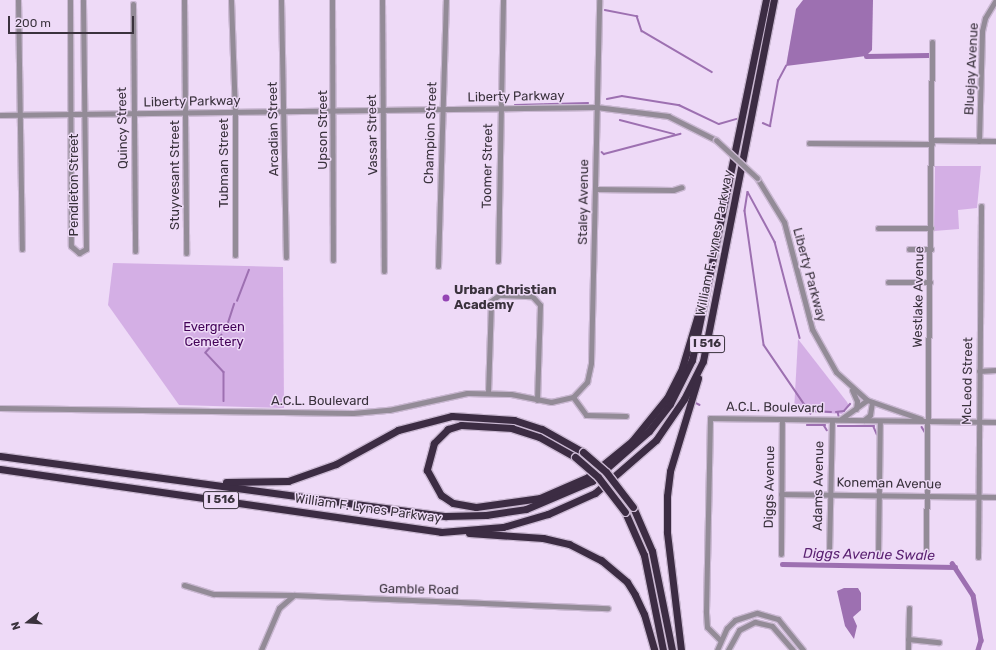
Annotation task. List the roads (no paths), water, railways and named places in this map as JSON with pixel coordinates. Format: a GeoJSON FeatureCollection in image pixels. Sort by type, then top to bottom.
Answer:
{"type":"FeatureCollection","features":[{"type":"Feature","properties":{"kind":"highway","name":"William F. Lynes Parkway"},"geometry":{"type":"LineString","coordinates":[[0,456],[459,516],[514,512],[560,497],[592,481],[616,464],[644,437],[670,404],[696,345],[717,249],[766,0]]}},
{"type":"Feature","properties":{"kind":"highway","name":"William F. Lynes Parkway"},"geometry":{"type":"LineString","coordinates":[[0,469],[441,532],[510,526],[548,514],[595,493],[656,440],[684,399],[703,361],[774,0]]}},
{"type":"Feature","properties":{"kind":"highway"},"geometry":{"type":"LineString","coordinates":[[663,650],[644,555],[625,512],[604,483],[574,457],[539,437],[512,428],[461,425],[448,429],[434,443],[427,470],[435,490],[446,500],[468,506],[493,507],[558,492],[610,461],[642,431],[675,382],[691,343],[717,249]]}},
{"type":"Feature","properties":{"kind":"highway"},"geometry":{"type":"LineString","coordinates":[[681,650],[667,532],[667,496],[670,471],[703,361]]}},
{"type":"Feature","properties":{"kind":"highway"},"geometry":{"type":"LineString","coordinates":[[194,482],[288,481],[336,464],[398,430],[452,416],[514,420],[542,429],[583,452],[606,472],[633,507],[652,551],[672,650]]}},
{"type":"Feature","properties":{"kind":"highway"},"geometry":{"type":"LineString","coordinates":[[441,532],[543,538],[587,552],[627,582],[644,614],[654,650]]}},
{"type":"Feature","properties":{"kind":"street"},"geometry":{"type":"LineString","coordinates":[[18,0],[22,115],[22,249]]}},
{"type":"Feature","properties":{"kind":"street","name":"Pendleton Street"},"geometry":{"type":"LineString","coordinates":[[70,0],[72,114],[71,246],[79,253],[86,249],[83,0]]}},
{"type":"Feature","properties":{"kind":"street","name":"Stuyvesant Street"},"geometry":{"type":"LineString","coordinates":[[184,0],[186,253]]}},
{"type":"Feature","properties":{"kind":"street","name":"Tubman Street"},"geometry":{"type":"LineString","coordinates":[[231,0],[236,112],[234,255]]}},
{"type":"Feature","properties":{"kind":"street","name":"Arcadian Street"},"geometry":{"type":"LineString","coordinates":[[281,0],[286,257]]}},
{"type":"Feature","properties":{"kind":"street","name":"Upson Street"},"geometry":{"type":"LineString","coordinates":[[332,0],[334,111],[333,260]]}},
{"type":"Feature","properties":{"kind":"street","name":"Vassar Street"},"geometry":{"type":"LineString","coordinates":[[382,0],[384,271]]}},
{"type":"Feature","properties":{"kind":"street","name":"Champion Street"},"geometry":{"type":"LineString","coordinates":[[438,266],[446,0]]}},
{"type":"Feature","properties":{"kind":"street","name":"Toomer Street"},"geometry":{"type":"LineString","coordinates":[[498,261],[503,0]]}},
{"type":"Feature","properties":{"kind":"street","name":"Staley Avenue"},"geometry":{"type":"LineString","coordinates":[[573,397],[585,385],[591,369],[599,0]]}},
{"type":"Feature","properties":{"kind":"street","name":"Bluejay Avenue"},"geometry":{"type":"LineString","coordinates":[[979,141],[982,31],[985,18],[996,0]]}},
{"type":"Feature","properties":{"kind":"street","name":"Quincy Street"},"geometry":{"type":"LineString","coordinates":[[133,4],[135,251]]}},
{"type":"Feature","properties":{"kind":"street","name":"Westlake Avenue"},"geometry":{"type":"LineString","coordinates":[[926,552],[931,249],[932,42]]}},
{"type":"Feature","properties":{"kind":"street","name":"Liberty Parkway"},"geometry":{"type":"LineString","coordinates":[[0,115],[85,113],[284,113],[596,107],[668,116],[716,140],[757,178],[784,222],[816,340],[851,388],[870,401]]}},
{"type":"Feature","properties":{"kind":"street"},"geometry":{"type":"LineString","coordinates":[[809,143],[996,141]]}},
{"type":"Feature","properties":{"kind":"street"},"geometry":{"type":"LineString","coordinates":[[595,189],[673,190],[682,187]]}},
{"type":"Feature","properties":{"kind":"street","name":"McLeod Street"},"geometry":{"type":"LineString","coordinates":[[978,557],[981,206]]}},
{"type":"Feature","properties":{"kind":"street"},"geometry":{"type":"LineString","coordinates":[[878,228],[931,228]]}},
{"type":"Feature","properties":{"kind":"street"},"geometry":{"type":"LineString","coordinates":[[909,249],[931,249]]}},
{"type":"Feature","properties":{"kind":"street"},"geometry":{"type":"LineString","coordinates":[[888,282],[930,282]]}},
{"type":"Feature","properties":{"kind":"street"},"geometry":{"type":"LineString","coordinates":[[488,392],[491,301],[499,295],[532,296],[540,305],[537,400]]}},
{"type":"Feature","properties":{"kind":"street"},"geometry":{"type":"LineString","coordinates":[[980,371],[996,370]]}},
{"type":"Feature","properties":{"kind":"street"},"geometry":{"type":"LineString","coordinates":[[851,388],[857,401],[856,410]]}},
{"type":"Feature","properties":{"kind":"street","name":"A.C.L. Boulevard"},"geometry":{"type":"LineString","coordinates":[[0,408],[353,413],[389,410],[460,394],[488,392],[556,402],[573,397]]}},
{"type":"Feature","properties":{"kind":"street"},"geometry":{"type":"LineString","coordinates":[[573,397],[584,414],[626,416]]}},
{"type":"Feature","properties":{"kind":"street"},"geometry":{"type":"LineString","coordinates":[[861,421],[870,415],[870,401]]}},
{"type":"Feature","properties":{"kind":"street","name":"A.C.L. Boulevard"},"geometry":{"type":"LineString","coordinates":[[839,420],[870,401],[928,421]]}},
{"type":"Feature","properties":{"kind":"street","name":"A.C.L. Boulevard"},"geometry":{"type":"LineString","coordinates":[[720,640],[707,627],[706,611],[710,418],[880,422],[996,422]]}},
{"type":"Feature","properties":{"kind":"street","name":"Diggs Avenue"},"geometry":{"type":"LineString","coordinates":[[780,554],[782,419]]}},
{"type":"Feature","properties":{"kind":"street","name":"Adams Avenue"},"geometry":{"type":"LineString","coordinates":[[828,552],[832,420]]}},
{"type":"Feature","properties":{"kind":"street"},"geometry":{"type":"LineString","coordinates":[[878,556],[880,422]]}},
{"type":"Feature","properties":{"kind":"street","name":"Koneman Avenue"},"geometry":{"type":"LineString","coordinates":[[781,494],[996,497]]}},
{"type":"Feature","properties":{"kind":"street","name":"Gamble Road"},"geometry":{"type":"LineString","coordinates":[[184,585],[214,594],[294,595],[608,608]]}},
{"type":"Feature","properties":{"kind":"street"},"geometry":{"type":"LineString","coordinates":[[261,650],[279,608],[294,595]]}},
{"type":"Feature","properties":{"kind":"street"},"geometry":{"type":"LineString","coordinates":[[908,650],[909,608]]}},
{"type":"Feature","properties":{"kind":"street"},"geometry":{"type":"LineString","coordinates":[[717,650],[720,640],[733,622],[744,615],[767,614],[789,630],[803,650]]}},
{"type":"Feature","properties":{"kind":"street"},"geometry":{"type":"LineString","coordinates":[[733,622],[739,630]]}},
{"type":"Feature","properties":{"kind":"street"},"geometry":{"type":"LineString","coordinates":[[728,650],[739,630],[756,622],[765,624],[784,637],[793,650]]}},
{"type":"Feature","properties":{"kind":"street"},"geometry":{"type":"LineString","coordinates":[[908,639],[939,642]]}},
{"type":"Feature","properties":{"kind":"waterway"},"geometry":{"type":"LineString","coordinates":[[605,10],[637,16],[642,31],[712,72]]}},
{"type":"Feature","properties":{"kind":"waterway"},"geometry":{"type":"LineString","coordinates":[[866,56],[928,55]]}},
{"type":"Feature","properties":{"kind":"waterway"},"geometry":{"type":"LineString","coordinates":[[763,123],[770,126],[778,81],[786,66]]}},
{"type":"Feature","properties":{"kind":"waterway"},"geometry":{"type":"LineString","coordinates":[[607,99],[622,96],[679,105],[719,124],[736,119]]}},
{"type":"Feature","properties":{"kind":"waterway"},"geometry":{"type":"LineString","coordinates":[[515,105],[588,103]]}},
{"type":"Feature","properties":{"kind":"waterway"},"geometry":{"type":"LineString","coordinates":[[620,120],[674,134]]}},
{"type":"Feature","properties":{"kind":"waterway"},"geometry":{"type":"LineString","coordinates":[[602,152],[604,154],[680,134]]}},
{"type":"Feature","properties":{"kind":"waterway"},"geometry":{"type":"LineString","coordinates":[[748,192],[745,211],[764,345],[811,414]]}},
{"type":"Feature","properties":{"kind":"waterway"},"geometry":{"type":"LineString","coordinates":[[748,192],[775,242],[800,338]]}},
{"type":"Feature","properties":{"kind":"waterway"},"geometry":{"type":"LineString","coordinates":[[237,301],[249,270]]}},
{"type":"Feature","properties":{"kind":"waterway"},"geometry":{"type":"LineString","coordinates":[[226,329],[234,304]]}},
{"type":"Feature","properties":{"kind":"waterway"},"geometry":{"type":"LineString","coordinates":[[222,335],[206,353],[224,372],[224,401]]}},
{"type":"Feature","properties":{"kind":"waterway"},"geometry":{"type":"LineString","coordinates":[[696,403],[700,405]]}},
{"type":"Feature","properties":{"kind":"waterway"},"geometry":{"type":"LineString","coordinates":[[836,412],[844,411],[850,404]]}},
{"type":"Feature","properties":{"kind":"waterway"},"geometry":{"type":"LineString","coordinates":[[811,411],[831,412]]}},
{"type":"Feature","properties":{"kind":"waterway"},"geometry":{"type":"LineString","coordinates":[[838,412],[839,416]]}},
{"type":"Feature","properties":{"kind":"waterway"},"geometry":{"type":"LineString","coordinates":[[807,425],[825,425]]}},
{"type":"Feature","properties":{"kind":"waterway"},"geometry":{"type":"LineString","coordinates":[[824,425],[827,430]]}},
{"type":"Feature","properties":{"kind":"waterway"},"geometry":{"type":"LineString","coordinates":[[838,426],[874,426]]}},
{"type":"Feature","properties":{"kind":"waterway"},"geometry":{"type":"LineString","coordinates":[[874,427],[877,434]]}},
{"type":"Feature","properties":{"kind":"waterway"},"geometry":{"type":"LineString","coordinates":[[922,427],[925,432]]}},
{"type":"Feature","properties":{"kind":"waterway"},"geometry":{"type":"LineString","coordinates":[[952,563],[973,595],[981,640],[978,650]]}},
{"type":"Feature","properties":{"kind":"waterway","name":"Diggs Avenue Swale"},"geometry":{"type":"LineString","coordinates":[[782,564],[955,567]]}},
{"type":"Feature","properties":{"kind":"place","name":"Urban Christian Academy"},"geometry":{"type":"Point","coordinates":[446,298]}},
{"type":"Feature","properties":{"kind":"park label","name":"Evergreen Cemetery"},"geometry":{"type":"Point","coordinates":[214,336]}}]}
